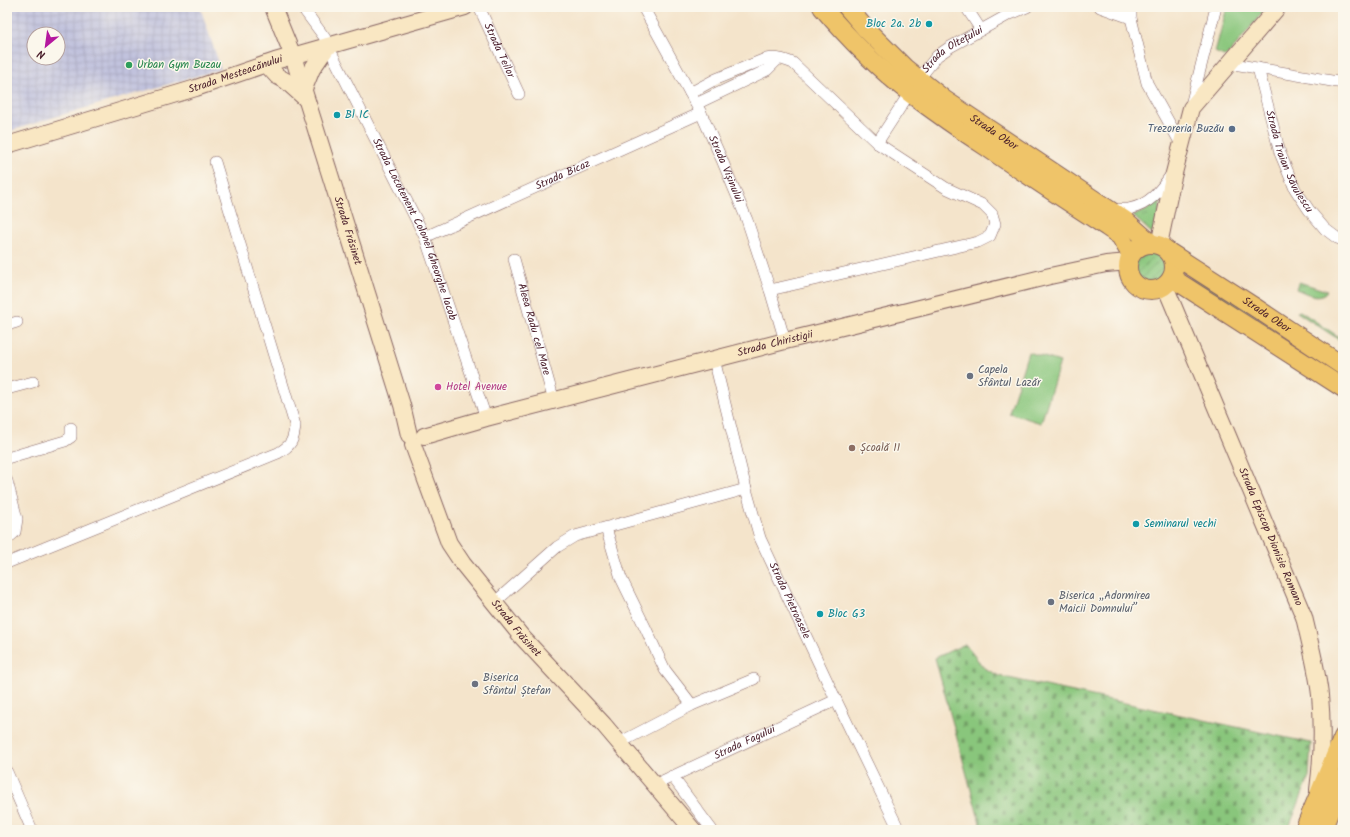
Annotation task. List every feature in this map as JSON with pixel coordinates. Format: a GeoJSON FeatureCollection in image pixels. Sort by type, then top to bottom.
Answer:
{"type":"FeatureCollection","features":[{"type":"Feature","properties":{"kind":"main road","name":"Strada Obor"},"geometry":{"type":"LineString","coordinates":[[822,7],[856,44],[895,81],[914,87],[944,100],[1126,221],[1160,247],[1343,366]]}},
{"type":"Feature","properties":{"kind":"main road","name":"Strada Obor"},"geometry":{"type":"LineString","coordinates":[[846,7],[936,113],[1120,236],[1130,258]]}},
{"type":"Feature","properties":{"kind":"main road"},"geometry":{"type":"LineString","coordinates":[[1140,247],[1160,247],[1172,258],[1174,264],[1174,271],[1168,282],[1160,289],[1149,290],[1137,286],[1129,275],[1130,258],[1140,247]]}},
{"type":"Feature","properties":{"kind":"main road","name":"Strada Obor"},"geometry":{"type":"LineString","coordinates":[[1168,282],[1343,388]]}},
{"type":"Feature","properties":{"kind":"main road"},"geometry":{"type":"LineString","coordinates":[[1304,830],[1343,738]]}},
{"type":"Feature","properties":{"kind":"main road"},"geometry":{"type":"LineString","coordinates":[[1322,830],[1343,778]]}},
{"type":"Feature","properties":{"kind":"street","name":"Strada Frăsinet"},"geometry":{"type":"LineString","coordinates":[[273,7],[293,56],[402,405],[418,438],[427,484],[449,544],[463,564],[522,637],[604,725],[693,830]]}},
{"type":"Feature","properties":{"kind":"street","name":"Strada Locotenent Colonel Gheorghe Iacob"},"geometry":{"type":"LineString","coordinates":[[302,7],[327,42],[425,237],[486,418]]}},
{"type":"Feature","properties":{"kind":"street","name":"Strada Mesteacănului"},"geometry":{"type":"LineString","coordinates":[[7,145],[196,88],[293,56],[327,42],[465,7]]}},
{"type":"Feature","properties":{"kind":"street","name":"Strada Teilor"},"geometry":{"type":"LineString","coordinates":[[479,7],[519,94]]}},
{"type":"Feature","properties":{"kind":"street","name":"Strada Vișinului"},"geometry":{"type":"LineString","coordinates":[[643,7],[699,109],[747,220],[785,340]]}},
{"type":"Feature","properties":{"kind":"street"},"geometry":{"type":"LineString","coordinates":[[966,7],[981,30]]}},
{"type":"Feature","properties":{"kind":"street","name":"Strada Oltețului"},"geometry":{"type":"LineString","coordinates":[[914,87],[937,56],[950,47],[1008,15],[1027,7]]}},
{"type":"Feature","properties":{"kind":"street"},"geometry":{"type":"LineString","coordinates":[[1100,7],[1131,12],[1147,82],[1181,144]]}},
{"type":"Feature","properties":{"kind":"street"},"geometry":{"type":"LineString","coordinates":[[1160,247],[1175,168],[1216,7]]}},
{"type":"Feature","properties":{"kind":"street"},"geometry":{"type":"LineString","coordinates":[[1191,108],[1278,7]]}},
{"type":"Feature","properties":{"kind":"street"},"geometry":{"type":"LineString","coordinates":[[266,64],[277,76],[304,95],[312,69],[327,42]]}},
{"type":"Feature","properties":{"kind":"street"},"geometry":{"type":"LineString","coordinates":[[690,93],[716,79],[765,59],[784,59],[793,63],[877,143],[946,188],[983,205],[992,214],[995,224],[990,236],[978,242],[770,290]]}},
{"type":"Feature","properties":{"kind":"street"},"geometry":{"type":"LineString","coordinates":[[699,109],[767,70],[778,59]]}},
{"type":"Feature","properties":{"kind":"street"},"geometry":{"type":"LineString","coordinates":[[1228,64],[1343,83]]}},
{"type":"Feature","properties":{"kind":"street","name":"Strada Traian Săvulescu"},"geometry":{"type":"LineString","coordinates":[[1258,68],[1280,152],[1295,189],[1309,210],[1325,229],[1337,238],[1343,240]]}},
{"type":"Feature","properties":{"kind":"street"},"geometry":{"type":"LineString","coordinates":[[877,143],[914,87]]}},
{"type":"Feature","properties":{"kind":"street","name":"Strada Bicaz"},"geometry":{"type":"LineString","coordinates":[[425,237],[699,109]]}},
{"type":"Feature","properties":{"kind":"street"},"geometry":{"type":"LineString","coordinates":[[7,563],[278,453],[287,448],[294,437],[294,425],[215,162]]}},
{"type":"Feature","properties":{"kind":"street"},"geometry":{"type":"LineString","coordinates":[[1109,210],[1128,209],[1139,206],[1148,201],[1163,187],[1175,168]]}},
{"type":"Feature","properties":{"kind":"street","name":"Strada Chiristigii"},"geometry":{"type":"LineString","coordinates":[[418,438],[486,418],[785,340],[1130,258]]}},
{"type":"Feature","properties":{"kind":"street","name":"Aleea Radu cel Mare"},"geometry":{"type":"LineString","coordinates":[[514,259],[554,400]]}},
{"type":"Feature","properties":{"kind":"street","name":"Strada Episcop Dionisie Romano"},"geometry":{"type":"LineString","coordinates":[[1168,282],[1304,617],[1320,695],[1322,728],[1316,801]]}},
{"type":"Feature","properties":{"kind":"street","name":"Strada Pietroasele"},"geometry":{"type":"LineString","coordinates":[[714,359],[746,489],[760,538],[836,700],[900,830]]}},
{"type":"Feature","properties":{"kind":"street"},"geometry":{"type":"LineString","coordinates":[[7,389],[33,382]]}},
{"type":"Feature","properties":{"kind":"street"},"geometry":{"type":"LineString","coordinates":[[7,458],[65,441],[71,437],[71,428]]}},
{"type":"Feature","properties":{"kind":"street"},"geometry":{"type":"LineString","coordinates":[[7,481],[17,519],[11,536]]}},
{"type":"Feature","properties":{"kind":"street"},"geometry":{"type":"LineString","coordinates":[[494,603],[557,547],[575,536],[746,489]]}},
{"type":"Feature","properties":{"kind":"street"},"geometry":{"type":"LineString","coordinates":[[606,528],[621,578],[665,670],[692,705]]}},
{"type":"Feature","properties":{"kind":"street"},"geometry":{"type":"LineString","coordinates":[[619,743],[692,705],[754,679]]}},
{"type":"Feature","properties":{"kind":"street","name":"Strada Fagului"},"geometry":{"type":"LineString","coordinates":[[654,785],[836,700]]}},
{"type":"Feature","properties":{"kind":"street"},"geometry":{"type":"LineString","coordinates":[[7,772],[32,830]]}},
{"type":"Feature","properties":{"kind":"street"},"geometry":{"type":"LineString","coordinates":[[672,776],[712,830]]}},
{"type":"Feature","properties":{"kind":"shaded area"},"geometry":{"type":"Polygon","coordinates":[[[7,7],[200,7],[221,69],[7,132],[7,7]]]}},
{"type":"Feature","properties":{"kind":"green space"},"geometry":{"type":"Polygon","coordinates":[[[1227,7],[1267,7],[1226,57],[1215,52],[1227,7]]]}},
{"type":"Feature","properties":{"kind":"green space"},"geometry":{"type":"Polygon","coordinates":[[[1162,194],[1155,236],[1133,216],[1147,210],[1162,194]]]}},
{"type":"Feature","properties":{"kind":"green space"},"geometry":{"type":"Polygon","coordinates":[[[1149,248],[1157,249],[1166,259],[1170,269],[1159,284],[1148,287],[1142,285],[1136,280],[1132,266],[1134,259],[1140,252],[1149,248]]]}},
{"type":"Feature","properties":{"kind":"green space"},"geometry":{"type":"Polygon","coordinates":[[[1191,271],[1343,372],[1343,381],[1191,281],[1191,271]]]}},
{"type":"Feature","properties":{"kind":"green space"},"geometry":{"type":"Polygon","coordinates":[[[1299,282],[1327,291],[1324,294],[1316,296],[1308,294],[1296,289],[1299,282]]]}},
{"type":"Feature","properties":{"kind":"green space"},"geometry":{"type":"Polygon","coordinates":[[[1300,311],[1342,339],[1341,341],[1297,312],[1300,311]]]}},
{"type":"Feature","properties":{"kind":"green space"},"geometry":{"type":"Polygon","coordinates":[[[1028,352],[1060,362],[1041,423],[1009,413],[1028,352]]]}},
{"type":"Feature","properties":{"kind":"green space"},"geometry":{"type":"Polygon","coordinates":[[[965,644],[984,668],[999,676],[1311,743],[1309,777],[1288,830],[982,830],[935,658],[965,644]]]}},
{"type":"Feature","properties":{"kind":"place","name":"Bloc 2a. 2b"},"geometry":{"type":"Point","coordinates":[929,24]}},
{"type":"Feature","properties":{"kind":"place","name":"Urban Gym Buzau"},"geometry":{"type":"Point","coordinates":[129,65]}},
{"type":"Feature","properties":{"kind":"place","name":"Bl 1C"},"geometry":{"type":"Point","coordinates":[337,115]}},
{"type":"Feature","properties":{"kind":"place","name":"Trezoreria Buzău"},"geometry":{"type":"Point","coordinates":[1232,129]}},
{"type":"Feature","properties":{"kind":"place","name":"Capela Sfântul Lazăr"},"geometry":{"type":"Point","coordinates":[970,376]}},
{"type":"Feature","properties":{"kind":"place","name":"Hotel Avenue"},"geometry":{"type":"Point","coordinates":[438,387]}},
{"type":"Feature","properties":{"kind":"place","name":"Școală 11"},"geometry":{"type":"Point","coordinates":[852,448]}},
{"type":"Feature","properties":{"kind":"place","name":"Seminarul vechi"},"geometry":{"type":"Point","coordinates":[1136,524]}},
{"type":"Feature","properties":{"kind":"place","name":"Biserica „Adormirea Maicii Domnului”"},"geometry":{"type":"Point","coordinates":[1051,602]}},
{"type":"Feature","properties":{"kind":"place","name":"Bloc G3"},"geometry":{"type":"Point","coordinates":[820,614]}},
{"type":"Feature","properties":{"kind":"place","name":"Biserica Sfântul Ștefan"},"geometry":{"type":"Point","coordinates":[475,684]}}]}
